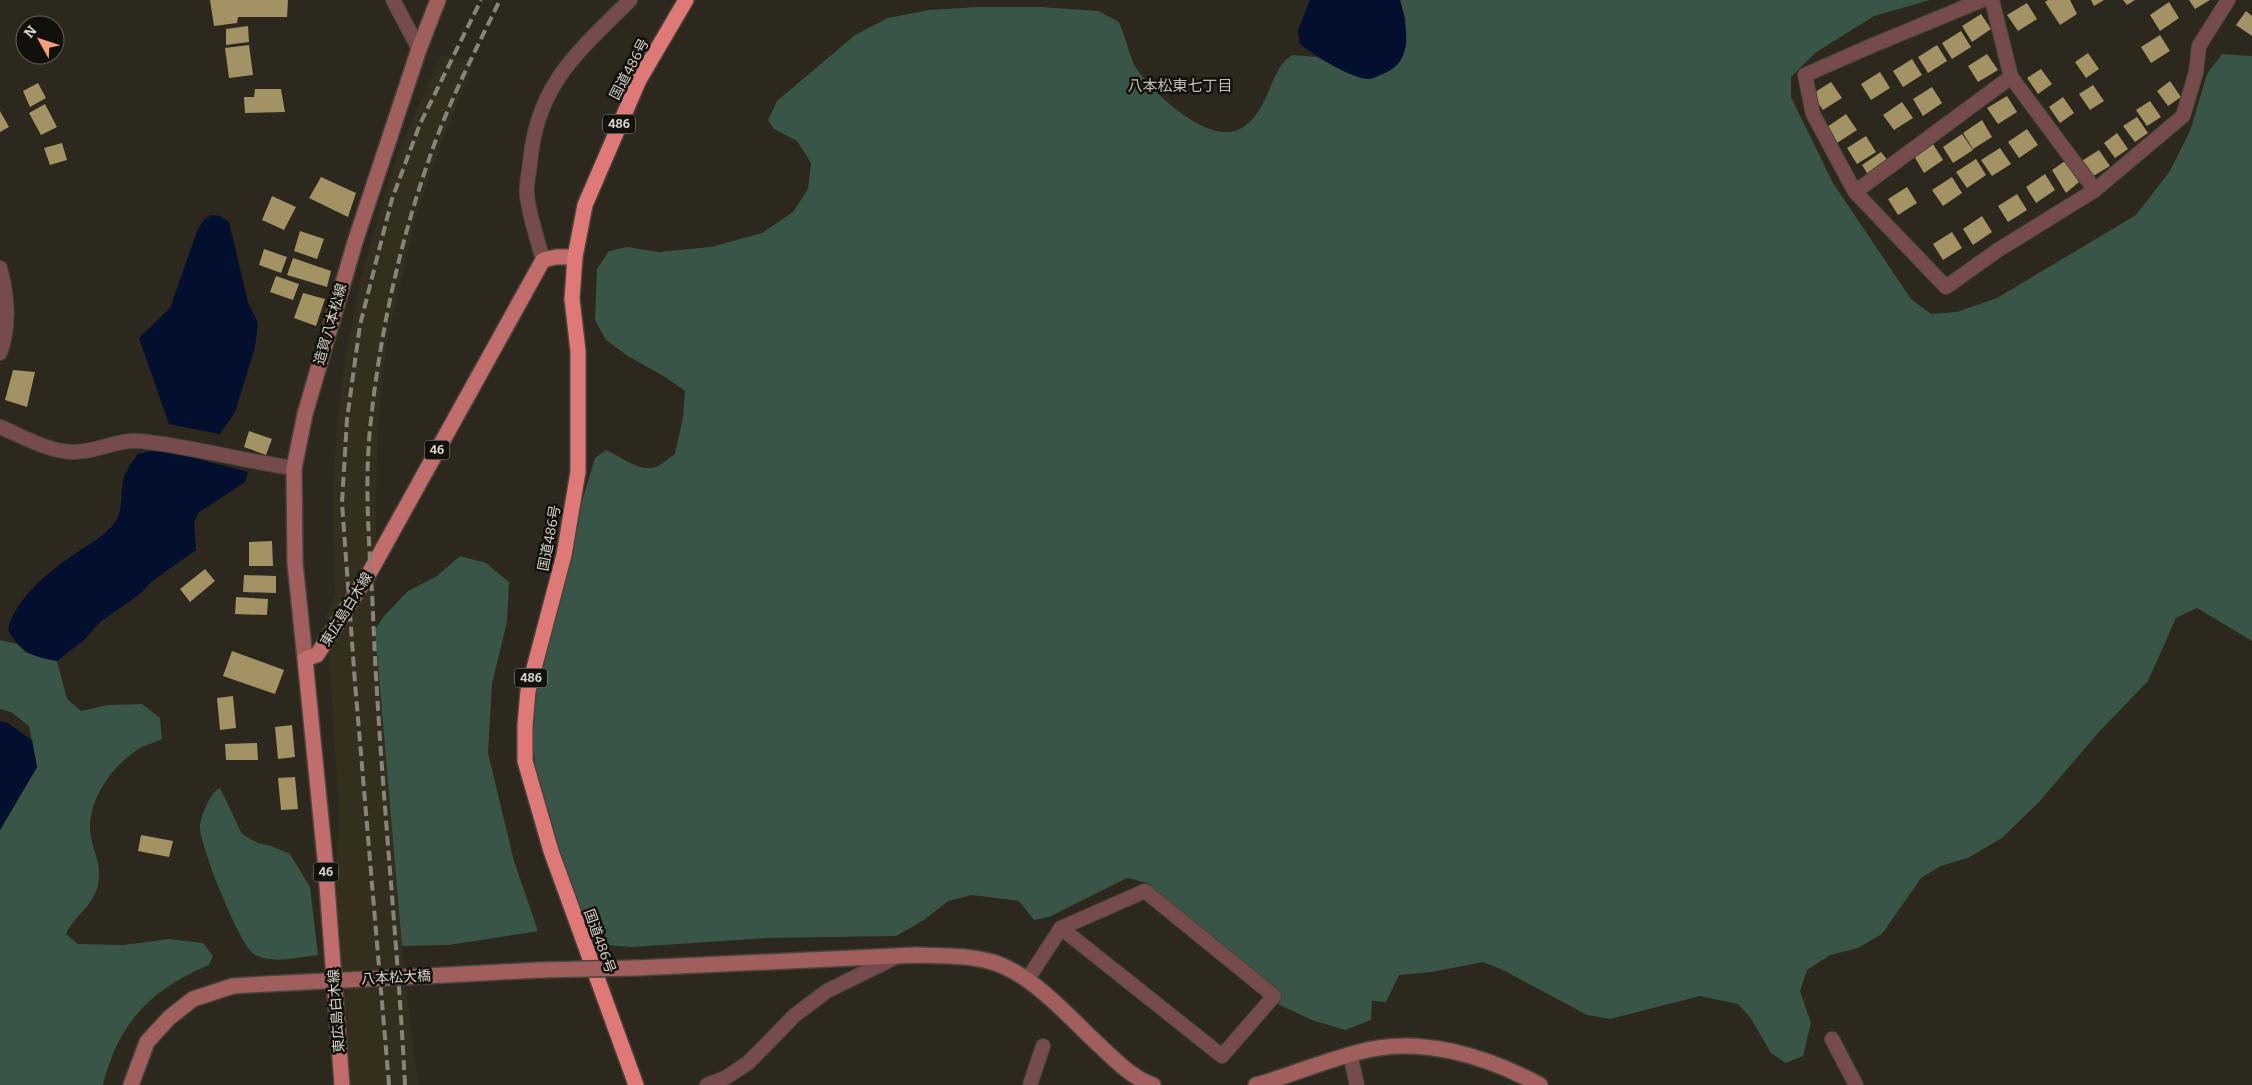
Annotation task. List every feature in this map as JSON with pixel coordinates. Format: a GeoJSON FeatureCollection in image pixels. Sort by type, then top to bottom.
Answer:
{"type":"FeatureCollection","features":[{"type":"Feature","properties":{"kind":"highway","name":"国道486号"},"geometry":{"type":"LineString","coordinates":[[636,1085],[551,851],[525,761],[528,691],[564,555],[578,472],[578,351],[572,298],[575,257],[585,205],[605,154],[639,80],[686,0]]}},
{"type":"Feature","properties":{"kind":"main road"},"geometry":{"type":"LineString","coordinates":[[543,260],[556,257],[575,257]]}},
{"type":"Feature","properties":{"kind":"main road","name":"東広島白木線"},"geometry":{"type":"LineString","coordinates":[[342,1085],[324,859],[305,659],[317,655],[371,570],[543,260]]}},
{"type":"Feature","properties":{"kind":"street"},"geometry":{"type":"LineString","coordinates":[[393,0],[419,49]]}},
{"type":"Feature","properties":{"kind":"street","name":"造賀八本松線"},"geometry":{"type":"LineString","coordinates":[[305,659],[295,563],[294,468],[305,414],[329,325],[419,49],[438,0]]}},
{"type":"Feature","properties":{"kind":"street"},"geometry":{"type":"LineString","coordinates":[[543,260],[527,194],[531,147],[540,112],[556,78],[578,52],[630,0]]}},
{"type":"Feature","properties":{"kind":"street"},"geometry":{"type":"LineString","coordinates":[[1982,0],[1804,75],[1813,114],[1855,192],[1946,287],[1998,250],[2094,190],[2183,116],[2196,72],[2199,46],[2228,0]]}},
{"type":"Feature","properties":{"kind":"street"},"geometry":{"type":"LineString","coordinates":[[1992,0],[2011,77],[2094,190]]}},
{"type":"Feature","properties":{"kind":"street"},"geometry":{"type":"LineString","coordinates":[[1855,192],[2011,77]]}},
{"type":"Feature","properties":{"kind":"street"},"geometry":{"type":"LineString","coordinates":[[0,268],[4,286],[6,326],[0,352]]}},
{"type":"Feature","properties":{"kind":"street"},"geometry":{"type":"LineString","coordinates":[[0,426],[50,447],[72,452],[132,441],[169,444],[214,455],[294,468]]}},
{"type":"Feature","properties":{"kind":"street"},"geometry":{"type":"LineString","coordinates":[[1027,980],[1061,928],[1145,891],[1274,996],[1222,1056],[1061,928]]}},
{"type":"Feature","properties":{"kind":"street","name":"八本松大橋"},"geometry":{"type":"LineString","coordinates":[[131,1085],[147,1042],[169,1018],[193,999],[233,986],[539,970],[954,956],[994,963],[1027,980],[1054,1002],[1121,1066],[1153,1085]]}},
{"type":"Feature","properties":{"kind":"street"},"geometry":{"type":"LineString","coordinates":[[707,1085],[725,1078],[748,1062],[795,1015],[827,991],[896,957]]}},
{"type":"Feature","properties":{"kind":"street"},"geometry":{"type":"LineString","coordinates":[[1832,1039],[1856,1085]]}},
{"type":"Feature","properties":{"kind":"street"},"geometry":{"type":"LineString","coordinates":[[1030,1085],[1043,1046]]}},
{"type":"Feature","properties":{"kind":"street"},"geometry":{"type":"LineString","coordinates":[[1256,1085],[1350,1054],[1398,1047],[1437,1048],[1464,1054],[1514,1071],[1540,1085]]}},
{"type":"Feature","properties":{"kind":"street"},"geometry":{"type":"LineString","coordinates":[[1350,1054],[1357,1085]]}},
{"type":"Feature","properties":{"kind":"shaded area"},"geometry":{"type":"Polygon","coordinates":[[[441,55],[475,60],[435,160],[414,225],[386,346],[377,433],[375,630],[402,946],[413,1049],[419,1085],[349,1085],[336,880],[339,807],[326,617],[335,596],[333,501],[337,420],[346,354],[360,283],[379,212],[399,150],[441,55]]]}},
{"type":"Feature","properties":{"kind":"green space"},"geometry":{"type":"Polygon","coordinates":[[[1400,0],[1930,0],[1874,16],[1815,53],[1791,77],[1791,97],[1833,183],[1911,299],[1931,314],[1957,312],[1997,298],[2136,215],[2170,171],[2190,131],[2207,74],[2222,54],[2252,56],[2252,641],[2197,608],[2176,618],[2148,681],[2098,733],[2039,802],[2002,838],[1968,858],[1941,866],[1921,878],[1882,934],[1858,948],[1830,955],[1807,970],[1800,991],[1811,1023],[1803,1056],[1786,1063],[1771,1053],[1750,1017],[1738,1004],[1700,996],[1610,1019],[1587,1015],[1501,969],[1483,962],[1432,972],[1399,975],[1386,1002],[1372,1001],[1371,1020],[1345,1030],[1312,1020],[1271,1001],[1168,909],[1148,883],[1127,878],[1049,917],[1034,920],[1019,901],[972,895],[948,901],[924,920],[896,936],[766,938],[632,947],[593,944],[556,845],[536,777],[533,738],[534,693],[574,528],[595,458],[606,450],[631,464],[644,468],[658,466],[665,462],[675,454],[683,417],[685,391],[628,356],[606,340],[595,320],[597,269],[609,251],[627,247],[659,252],[711,247],[762,233],[793,212],[808,189],[811,163],[797,141],[774,129],[768,120],[777,101],[855,35],[888,18],[929,10],[978,7],[1041,7],[1098,11],[1119,22],[1136,68],[1155,91],[1184,115],[1200,125],[1215,131],[1230,132],[1243,127],[1256,115],[1280,67],[1292,55],[1317,57],[1347,72],[1406,21],[1400,0]]]}},
{"type":"Feature","properties":{"kind":"green space"},"geometry":{"type":"Polygon","coordinates":[[[460,556],[486,563],[509,582],[507,622],[492,684],[488,753],[514,861],[538,931],[449,945],[402,946],[375,630],[384,616],[408,591],[437,576],[460,556]]]}},
{"type":"Feature","properties":{"kind":"green space"},"geometry":{"type":"Polygon","coordinates":[[[0,640],[17,644],[25,652],[57,661],[67,699],[81,711],[108,705],[142,704],[160,718],[162,739],[140,748],[119,765],[104,784],[93,806],[90,830],[98,864],[98,885],[91,901],[70,926],[66,934],[78,944],[123,945],[169,939],[203,943],[213,956],[209,965],[170,985],[140,1011],[118,1043],[109,1063],[103,1085],[0,1085],[0,830],[37,767],[29,726],[11,712],[0,709],[0,640]]]}},
{"type":"Feature","properties":{"kind":"green space"},"geometry":{"type":"Polygon","coordinates":[[[220,788],[242,834],[258,843],[290,854],[310,887],[318,955],[277,960],[261,957],[254,954],[239,933],[212,870],[201,834],[200,824],[205,809],[213,793],[220,788]]]}},
{"type":"Feature","properties":{"kind":"water"},"geometry":{"type":"Polygon","coordinates":[[[1310,0],[1400,0],[1405,21],[1406,42],[1400,61],[1383,74],[1369,79],[1343,71],[1314,54],[1300,44],[1298,30],[1310,0]]]}},
{"type":"Feature","properties":{"kind":"water"},"geometry":{"type":"Polygon","coordinates":[[[211,215],[220,216],[229,222],[248,302],[258,323],[255,347],[235,412],[220,434],[169,424],[139,338],[170,308],[198,229],[204,220],[211,215]]]}},
{"type":"Feature","properties":{"kind":"water"},"geometry":{"type":"Polygon","coordinates":[[[151,451],[170,452],[248,472],[245,482],[198,513],[194,522],[196,550],[151,582],[140,594],[100,622],[84,640],[57,661],[34,655],[23,649],[8,630],[16,609],[31,590],[48,574],[97,540],[113,525],[119,515],[123,481],[127,470],[138,454],[151,451]]]}},
{"type":"Feature","properties":{"kind":"water"},"geometry":{"type":"Polygon","coordinates":[[[0,721],[8,723],[32,740],[37,767],[0,830],[0,721]]]}},
{"type":"Feature","properties":{"kind":"building"},"geometry":{"type":"Polygon","coordinates":[[[210,0],[288,0],[287,17],[238,17],[237,23],[214,26],[210,0]]]}},
{"type":"Feature","properties":{"kind":"building"},"geometry":{"type":"Polygon","coordinates":[[[2048,0],[2070,0],[2077,14],[2060,25],[2045,2],[2048,0]]]}},
{"type":"Feature","properties":{"kind":"building"},"geometry":{"type":"Polygon","coordinates":[[[2091,0],[2104,0],[2094,6],[2091,0]]]}},
{"type":"Feature","properties":{"kind":"building"},"geometry":{"type":"Polygon","coordinates":[[[2123,0],[2135,0],[2127,5],[2123,0]]]}},
{"type":"Feature","properties":{"kind":"building"},"geometry":{"type":"Polygon","coordinates":[[[2189,0],[2210,0],[2195,9],[2189,0]]]}},
{"type":"Feature","properties":{"kind":"building"},"geometry":{"type":"Polygon","coordinates":[[[2169,2],[2179,18],[2160,31],[2150,15],[2169,2]]]}},
{"type":"Feature","properties":{"kind":"building"},"geometry":{"type":"Polygon","coordinates":[[[2027,3],[2037,19],[2018,31],[2007,15],[2027,3]]]}},
{"type":"Feature","properties":{"kind":"building"},"geometry":{"type":"Polygon","coordinates":[[[2246,11],[2252,16],[2252,36],[2236,25],[2246,11]]]}},
{"type":"Feature","properties":{"kind":"building"},"geometry":{"type":"Polygon","coordinates":[[[1981,14],[1991,29],[1972,42],[1962,26],[1981,14]]]}},
{"type":"Feature","properties":{"kind":"building"},"geometry":{"type":"Polygon","coordinates":[[[248,26],[249,42],[226,45],[226,29],[248,26]]]}},
{"type":"Feature","properties":{"kind":"building"},"geometry":{"type":"Polygon","coordinates":[[[1961,31],[1971,47],[1952,59],[1942,43],[1961,31]]]}},
{"type":"Feature","properties":{"kind":"building"},"geometry":{"type":"Polygon","coordinates":[[[2160,35],[2170,51],[2151,63],[2141,47],[2160,35]]]}},
{"type":"Feature","properties":{"kind":"building"},"geometry":{"type":"Polygon","coordinates":[[[249,45],[253,75],[229,78],[225,48],[249,45]]]}},
{"type":"Feature","properties":{"kind":"building"},"geometry":{"type":"Polygon","coordinates":[[[1937,45],[1947,61],[1928,73],[1918,57],[1937,45]]]}},
{"type":"Feature","properties":{"kind":"building"},"geometry":{"type":"Polygon","coordinates":[[[2088,53],[2099,69],[2086,78],[2075,62],[2088,53]]]}},
{"type":"Feature","properties":{"kind":"building"},"geometry":{"type":"Polygon","coordinates":[[[1987,54],[1998,70],[1978,82],[1968,66],[1987,54]]]}},
{"type":"Feature","properties":{"kind":"building"},"geometry":{"type":"Polygon","coordinates":[[[1912,59],[1922,75],[1903,87],[1893,71],[1912,59]]]}},
{"type":"Feature","properties":{"kind":"building"},"geometry":{"type":"Polygon","coordinates":[[[2041,69],[2052,84],[2038,94],[2027,78],[2041,69]]]}},
{"type":"Feature","properties":{"kind":"building"},"geometry":{"type":"Polygon","coordinates":[[[1880,72],[1890,88],[1871,100],[1861,84],[1880,72]]]}},
{"type":"Feature","properties":{"kind":"building"},"geometry":{"type":"Polygon","coordinates":[[[2170,81],[2181,97],[2168,106],[2157,91],[2170,81]]]}},
{"type":"Feature","properties":{"kind":"building"},"geometry":{"type":"Polygon","coordinates":[[[1831,82],[1842,98],[1823,110],[1812,94],[1831,82]]]}},
{"type":"Feature","properties":{"kind":"building"},"geometry":{"type":"Polygon","coordinates":[[[38,83],[46,98],[30,107],[23,91],[38,83]]]}},
{"type":"Feature","properties":{"kind":"building"},"geometry":{"type":"Polygon","coordinates":[[[2093,85],[2104,101],[2090,110],[2079,94],[2093,85]]]}},
{"type":"Feature","properties":{"kind":"building"},"geometry":{"type":"Polygon","coordinates":[[[1932,87],[1942,103],[1923,116],[1913,99],[1932,87]]]}},
{"type":"Feature","properties":{"kind":"building"},"geometry":{"type":"Polygon","coordinates":[[[255,89],[281,89],[285,112],[245,113],[244,97],[254,97],[255,89]]]}},
{"type":"Feature","properties":{"kind":"building"},"geometry":{"type":"Polygon","coordinates":[[[2007,96],[2017,112],[1998,124],[1987,108],[2007,96]]]}},
{"type":"Feature","properties":{"kind":"building"},"geometry":{"type":"Polygon","coordinates":[[[2063,97],[2074,113],[2060,123],[2049,107],[2063,97]]]}},
{"type":"Feature","properties":{"kind":"building"},"geometry":{"type":"Polygon","coordinates":[[[2150,101],[2161,117],[2147,126],[2136,110],[2150,101]]]}},
{"type":"Feature","properties":{"kind":"building"},"geometry":{"type":"Polygon","coordinates":[[[1902,102],[1913,118],[1894,130],[1883,115],[1902,102]]]}},
{"type":"Feature","properties":{"kind":"building"},"geometry":{"type":"Polygon","coordinates":[[[45,104],[57,127],[41,135],[29,113],[45,104]]]}},
{"type":"Feature","properties":{"kind":"building"},"geometry":{"type":"Polygon","coordinates":[[[0,111],[9,127],[0,132],[0,111]]]}},
{"type":"Feature","properties":{"kind":"building"},"geometry":{"type":"Polygon","coordinates":[[[1846,114],[1857,130],[1837,143],[1827,127],[1846,114]]]}},
{"type":"Feature","properties":{"kind":"building"},"geometry":{"type":"Polygon","coordinates":[[[2137,117],[2148,133],[2135,142],[2123,126],[2137,117]]]}},
{"type":"Feature","properties":{"kind":"building"},"geometry":{"type":"Polygon","coordinates":[[[1982,120],[1992,137],[1973,149],[1963,133],[1982,120]]]}},
{"type":"Feature","properties":{"kind":"building"},"geometry":{"type":"Polygon","coordinates":[[[2027,129],[2038,145],[2019,158],[2008,142],[2027,129]]]}},
{"type":"Feature","properties":{"kind":"building"},"geometry":{"type":"Polygon","coordinates":[[[2117,133],[2128,149],[2115,158],[2104,143],[2117,133]]]}},
{"type":"Feature","properties":{"kind":"building"},"geometry":{"type":"Polygon","coordinates":[[[1962,134],[1973,150],[1953,163],[1943,147],[1962,134]]]}},
{"type":"Feature","properties":{"kind":"building"},"geometry":{"type":"Polygon","coordinates":[[[1866,136],[1876,152],[1857,164],[1847,148],[1866,136]]]}},
{"type":"Feature","properties":{"kind":"building"},"geometry":{"type":"Polygon","coordinates":[[[62,143],[67,160],[50,165],[44,148],[62,143]]]}},
{"type":"Feature","properties":{"kind":"building"},"geometry":{"type":"Polygon","coordinates":[[[1933,144],[1943,160],[1924,173],[1914,156],[1933,144]]]}},
{"type":"Feature","properties":{"kind":"building"},"geometry":{"type":"Polygon","coordinates":[[[2000,148],[2011,164],[1992,176],[1981,160],[2000,148]]]}},
{"type":"Feature","properties":{"kind":"building"},"geometry":{"type":"Polygon","coordinates":[[[2099,150],[2110,166],[2090,178],[2080,162],[2099,150]]]}},
{"type":"Feature","properties":{"kind":"building"},"geometry":{"type":"Polygon","coordinates":[[[1881,152],[1889,162],[1869,176],[1862,165],[1881,152]]]}},
{"type":"Feature","properties":{"kind":"building"},"geometry":{"type":"Polygon","coordinates":[[[1976,159],[1986,175],[1967,188],[1956,172],[1976,159]]]}},
{"type":"Feature","properties":{"kind":"building"},"geometry":{"type":"Polygon","coordinates":[[[2065,161],[2079,182],[2066,193],[2052,170],[2065,161]]]}},
{"type":"Feature","properties":{"kind":"building"},"geometry":{"type":"Polygon","coordinates":[[[2045,174],[2055,190],[2036,203],[2026,187],[2045,174]]]}},
{"type":"Feature","properties":{"kind":"building"},"geometry":{"type":"Polygon","coordinates":[[[321,177],[356,193],[348,217],[309,198],[321,177]]]}},
{"type":"Feature","properties":{"kind":"building"},"geometry":{"type":"Polygon","coordinates":[[[1952,177],[1962,193],[1943,206],[1932,190],[1952,177]]]}},
{"type":"Feature","properties":{"kind":"building"},"geometry":{"type":"Polygon","coordinates":[[[1907,187],[1917,203],[1898,215],[1888,199],[1907,187]]]}},
{"type":"Feature","properties":{"kind":"building"},"geometry":{"type":"Polygon","coordinates":[[[2017,194],[2027,210],[2008,222],[1998,206],[2017,194]]]}},
{"type":"Feature","properties":{"kind":"building"},"geometry":{"type":"Polygon","coordinates":[[[272,196],[296,207],[284,230],[262,220],[272,196]]]}},
{"type":"Feature","properties":{"kind":"building"},"geometry":{"type":"Polygon","coordinates":[[[1982,216],[1992,232],[1973,245],[1963,229],[1982,216]]]}},
{"type":"Feature","properties":{"kind":"building"},"geometry":{"type":"Polygon","coordinates":[[[300,231],[324,239],[317,259],[294,251],[300,231]]]}},
{"type":"Feature","properties":{"kind":"building"},"geometry":{"type":"Polygon","coordinates":[[[1952,232],[1962,248],[1943,260],[1933,244],[1952,232]]]}},
{"type":"Feature","properties":{"kind":"building"},"geometry":{"type":"Polygon","coordinates":[[[264,249],[287,257],[281,273],[259,265],[264,249]]]}},
{"type":"Feature","properties":{"kind":"building"},"geometry":{"type":"Polygon","coordinates":[[[293,258],[331,271],[327,287],[287,275],[293,258]]]}},
{"type":"Feature","properties":{"kind":"building"},"geometry":{"type":"Polygon","coordinates":[[[276,276],[299,284],[293,300],[270,292],[276,276]]]}},
{"type":"Feature","properties":{"kind":"building"},"geometry":{"type":"Polygon","coordinates":[[[303,293],[325,299],[316,326],[294,318],[303,293]]]}},
{"type":"Feature","properties":{"kind":"building"},"geometry":{"type":"Polygon","coordinates":[[[13,370],[35,372],[27,407],[5,400],[13,370]]]}},
{"type":"Feature","properties":{"kind":"building"},"geometry":{"type":"Polygon","coordinates":[[[249,431],[272,439],[266,455],[244,447],[249,431]]]}},
{"type":"Feature","properties":{"kind":"building"},"geometry":{"type":"Polygon","coordinates":[[[272,541],[273,566],[249,566],[249,542],[272,541]]]}},
{"type":"Feature","properties":{"kind":"building"},"geometry":{"type":"Polygon","coordinates":[[[205,569],[215,581],[190,602],[180,589],[205,569]]]}},
{"type":"Feature","properties":{"kind":"building"},"geometry":{"type":"Polygon","coordinates":[[[244,575],[276,576],[276,593],[243,592],[244,575]]]}},
{"type":"Feature","properties":{"kind":"building"},"geometry":{"type":"Polygon","coordinates":[[[236,597],[268,599],[267,615],[235,614],[236,597]]]}},
{"type":"Feature","properties":{"kind":"building"},"geometry":{"type":"Polygon","coordinates":[[[232,651],[284,670],[275,694],[223,676],[232,651]]]}},
{"type":"Feature","properties":{"kind":"building"},"geometry":{"type":"Polygon","coordinates":[[[233,696],[236,728],[220,730],[217,698],[233,696]]]}},
{"type":"Feature","properties":{"kind":"building"},"geometry":{"type":"Polygon","coordinates":[[[292,725],[295,757],[278,759],[275,727],[292,725]]]}},
{"type":"Feature","properties":{"kind":"building"},"geometry":{"type":"Polygon","coordinates":[[[257,743],[258,760],[226,760],[225,744],[257,743]]]}},
{"type":"Feature","properties":{"kind":"building"},"geometry":{"type":"Polygon","coordinates":[[[295,777],[298,809],[281,810],[278,778],[295,777]]]}},
{"type":"Feature","properties":{"kind":"building"},"geometry":{"type":"Polygon","coordinates":[[[141,835],[173,841],[169,857],[138,851],[141,835]]]}},
{"type":"Feature","properties":{"kind":"railway"},"geometry":{"type":"LineString","coordinates":[[389,1085],[355,683],[342,503],[347,419],[360,325],[392,199],[420,124],[481,0]]}},
{"type":"Feature","properties":{"kind":"railway"},"geometry":{"type":"LineString","coordinates":[[405,1085],[376,672],[369,544],[368,452],[370,429],[386,317],[413,208],[444,119],[500,0]]}},
{"type":"Feature","properties":{"kind":"district","name":"八本松東七丁目"},"geometry":{"type":"Point","coordinates":[1180,86]}}]}
